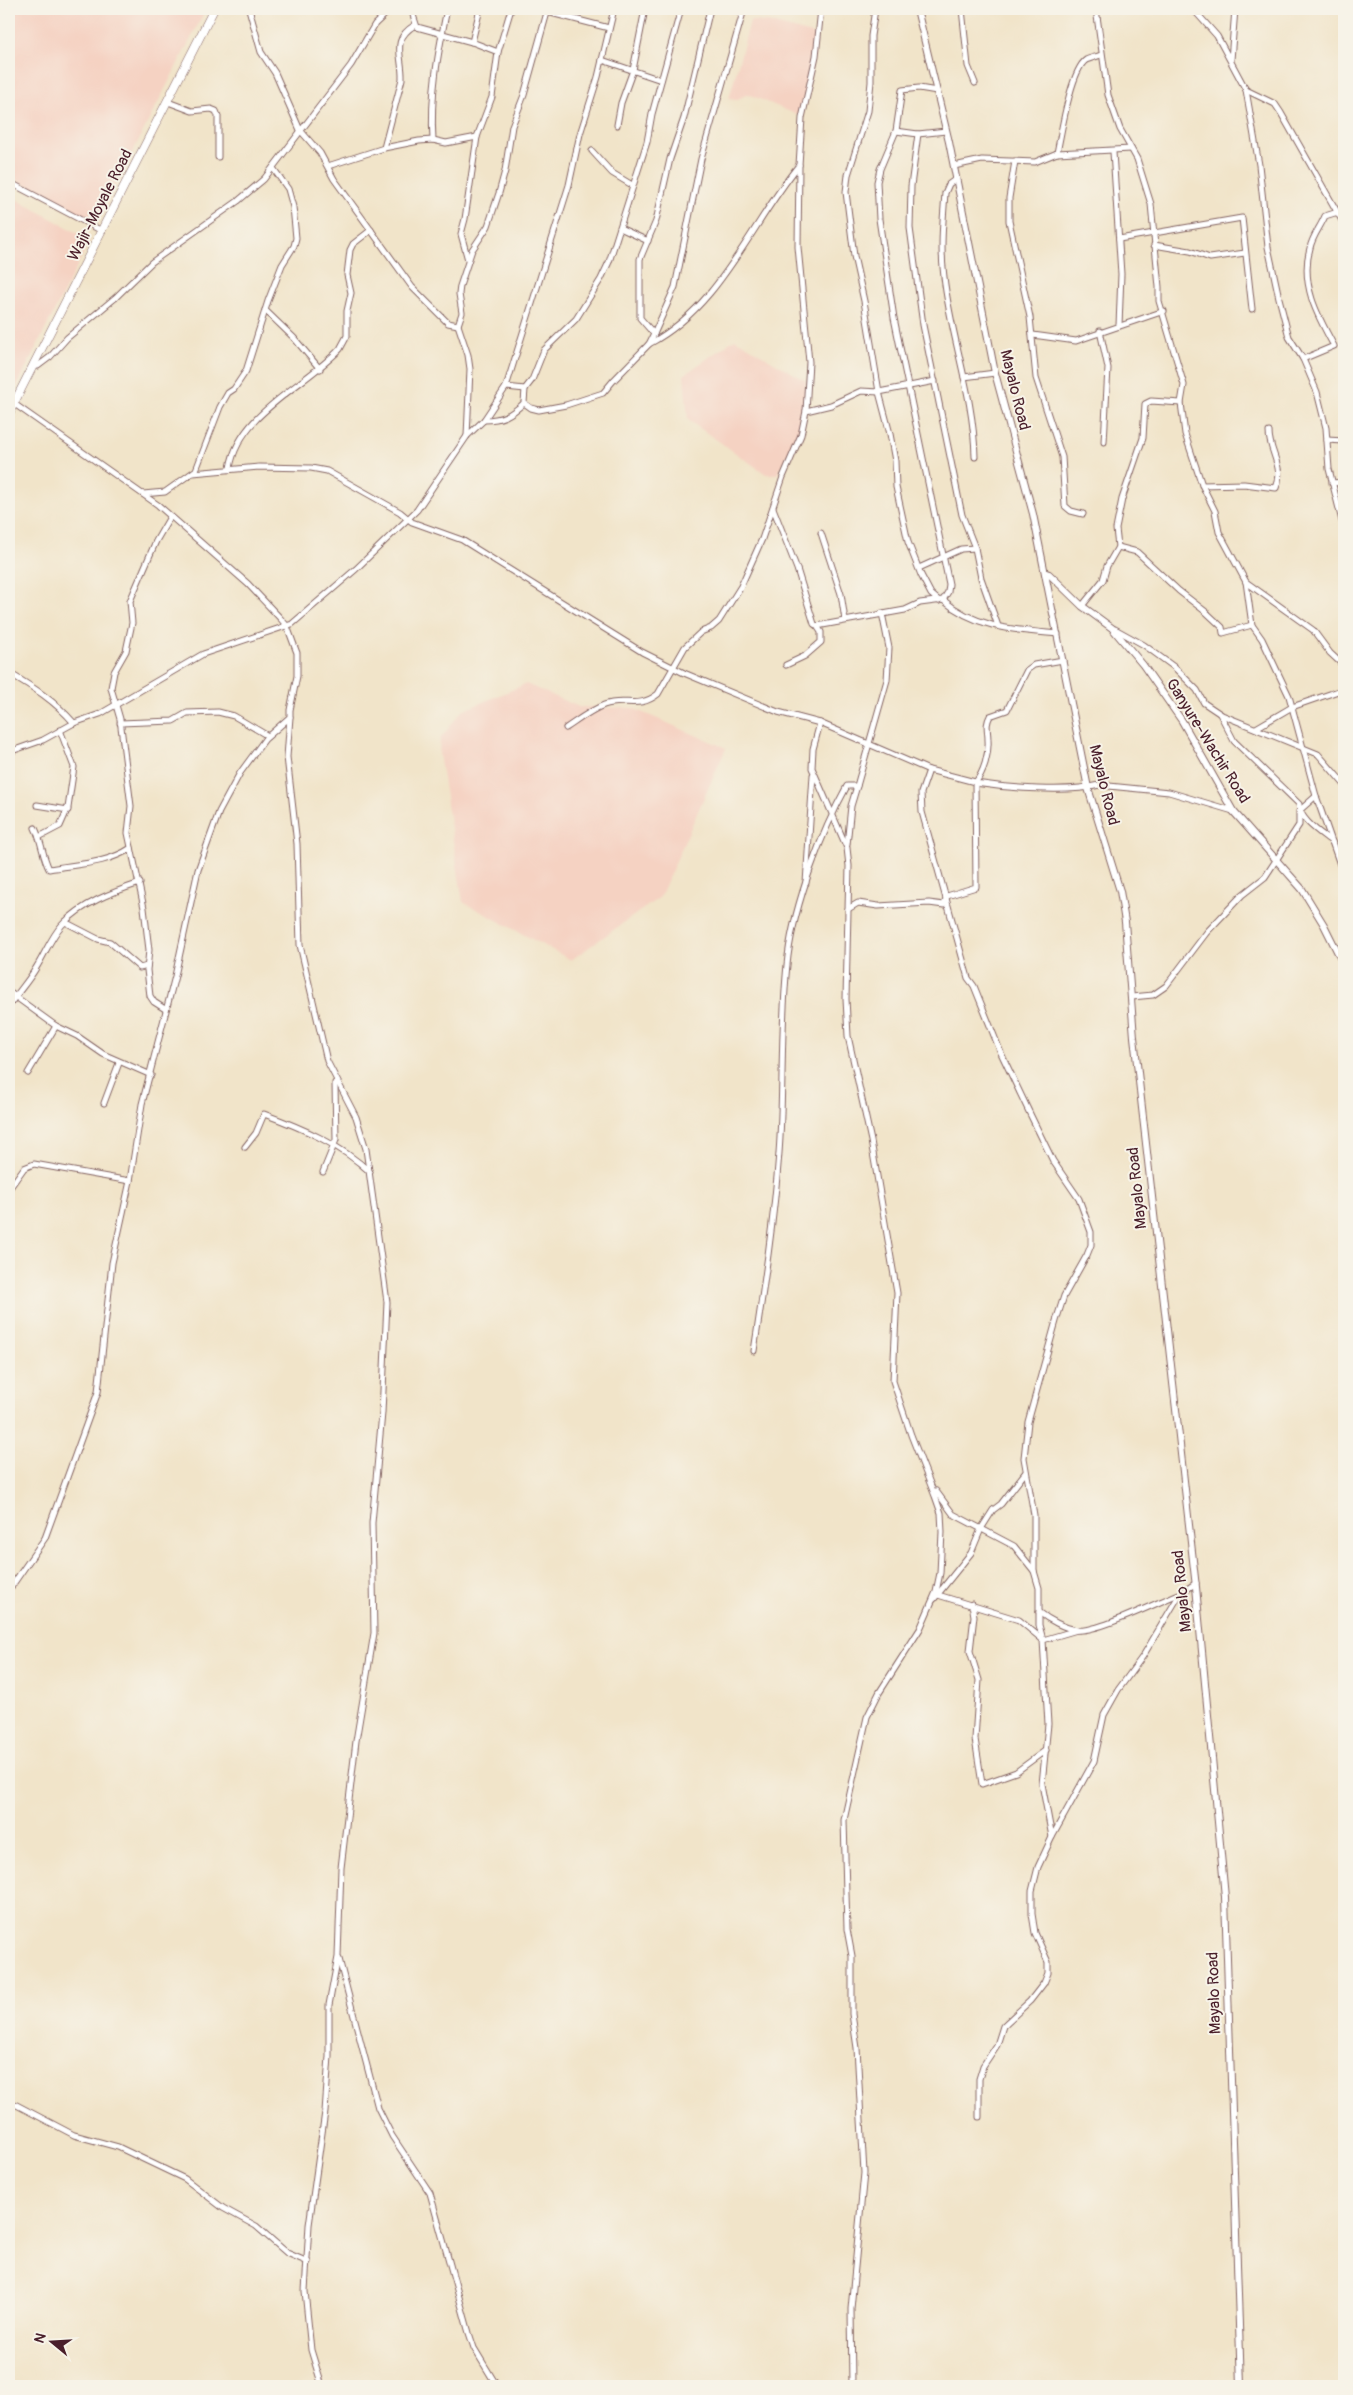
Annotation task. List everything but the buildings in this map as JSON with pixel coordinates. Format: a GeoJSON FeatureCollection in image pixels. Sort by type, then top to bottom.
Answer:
{"type":"FeatureCollection","features":[{"type":"Feature","properties":{"kind":"main road","name":"Wajir-Moyale Road"},"geometry":{"type":"LineString","coordinates":[[9,413],[214,9]]}},
{"type":"Feature","properties":{"kind":"street"},"geometry":{"type":"LineString","coordinates":[[249,9],[261,52],[275,73],[300,130],[320,153],[334,179],[412,286],[448,323],[458,325]]}},
{"type":"Feature","properties":{"kind":"street"},"geometry":{"type":"LineString","coordinates":[[32,367],[38,366],[50,356],[67,338],[109,303],[152,262],[238,200],[272,168],[300,130],[319,109],[350,65],[375,24],[390,9]]}},
{"type":"Feature","properties":{"kind":"street"},"geometry":{"type":"LineString","coordinates":[[412,9],[415,25]]}},
{"type":"Feature","properties":{"kind":"street"},"geometry":{"type":"LineString","coordinates":[[433,140],[432,84],[447,9]]}},
{"type":"Feature","properties":{"kind":"street"},"geometry":{"type":"LineString","coordinates":[[472,42],[480,9]]}},
{"type":"Feature","properties":{"kind":"street"},"geometry":{"type":"LineString","coordinates":[[468,260],[461,234],[465,219],[477,137],[492,97],[498,52],[511,9]]}},
{"type":"Feature","properties":{"kind":"street"},"geometry":{"type":"LineString","coordinates":[[9,752],[43,740],[74,723],[100,714],[203,654],[287,626],[356,569],[409,518],[428,496],[467,436],[484,420],[506,387],[569,185],[580,134],[602,60],[614,9]]}},
{"type":"Feature","properties":{"kind":"street"},"geometry":{"type":"LineString","coordinates":[[617,125],[621,103],[633,70],[645,9]]}},
{"type":"Feature","properties":{"kind":"street"},"geometry":{"type":"LineString","coordinates":[[484,420],[499,420],[512,414],[524,403],[525,389],[532,380],[544,350],[576,319],[591,297],[609,262],[647,142],[661,80],[681,9]]}},
{"type":"Feature","properties":{"kind":"street"},"geometry":{"type":"LineString","coordinates":[[654,334],[642,322],[640,314],[640,259],[656,221],[670,159],[684,118],[710,9]]}},
{"type":"Feature","properties":{"kind":"street"},"geometry":{"type":"LineString","coordinates":[[524,403],[531,408],[539,410],[566,405],[603,393],[648,344],[654,334],[669,305],[675,288],[701,159],[744,9]]}},
{"type":"Feature","properties":{"kind":"street"},"geometry":{"type":"LineString","coordinates":[[566,728],[605,705],[644,703],[658,694],[685,647],[700,632],[711,628],[732,602],[755,555],[783,477],[801,435],[806,411],[809,362],[798,247],[802,118],[816,56],[821,9]]}},
{"type":"Feature","properties":{"kind":"street"},"geometry":{"type":"LineString","coordinates":[[875,9],[871,36],[872,82],[868,112],[846,184],[854,256],[864,301],[879,392],[893,452],[896,487],[908,542],[931,594],[956,611],[972,619],[1017,632],[1058,634]]}},
{"type":"Feature","properties":{"kind":"street","name":"Mayalo Road"},"geometry":{"type":"LineString","coordinates":[[917,9],[954,166],[995,373],[1033,514],[1088,788],[1120,891],[1125,922],[1135,1046],[1196,1583],[1225,1897],[1241,2386]]}},
{"type":"Feature","properties":{"kind":"street"},"geometry":{"type":"LineString","coordinates":[[962,9],[968,66],[975,83]]}},
{"type":"Feature","properties":{"kind":"street"},"geometry":{"type":"LineString","coordinates":[[1096,9],[1101,35],[1101,56],[1108,95],[1120,129],[1137,159],[1151,204],[1159,301],[1164,311],[1184,385],[1181,403],[1185,434],[1202,485],[1215,511],[1219,532],[1246,582],[1252,625],[1262,639],[1292,707],[1316,796],[1343,868],[1344,876]]}},
{"type":"Feature","properties":{"kind":"street"},"geometry":{"type":"LineString","coordinates":[[1193,9],[1218,36],[1246,90],[1274,274],[1289,336],[1303,359],[1317,392],[1327,440],[1328,469],[1344,529]]}},
{"type":"Feature","properties":{"kind":"street"},"geometry":{"type":"LineString","coordinates":[[1231,60],[1235,9]]}},
{"type":"Feature","properties":{"kind":"street"},"geometry":{"type":"LineString","coordinates":[[467,436],[470,369],[468,355],[458,325],[462,313],[459,294],[468,260],[488,226],[505,171],[512,126],[524,95],[548,10],[610,28]]}},
{"type":"Feature","properties":{"kind":"street"},"geometry":{"type":"LineString","coordinates":[[415,25],[498,52]]}},
{"type":"Feature","properties":{"kind":"street"},"geometry":{"type":"LineString","coordinates":[[384,148],[402,79],[399,52],[400,39],[406,31],[415,25]]}},
{"type":"Feature","properties":{"kind":"street"},"geometry":{"type":"LineString","coordinates":[[1057,153],[1070,91],[1078,70],[1085,61],[1101,56]]}},
{"type":"Feature","properties":{"kind":"street"},"geometry":{"type":"LineString","coordinates":[[602,60],[661,80]]}},
{"type":"Feature","properties":{"kind":"street"},"geometry":{"type":"LineString","coordinates":[[817,626],[905,610],[920,603],[941,601],[948,592],[949,584],[886,272],[876,188],[880,169],[896,131],[902,90],[918,88],[937,91]]}},
{"type":"Feature","properties":{"kind":"street"},"geometry":{"type":"LineString","coordinates":[[1246,90],[1275,104],[1344,224]]}},
{"type":"Feature","properties":{"kind":"street"},"geometry":{"type":"LineString","coordinates":[[168,102],[192,111],[211,109],[216,111],[218,116],[218,157]]}},
{"type":"Feature","properties":{"kind":"street"},"geometry":{"type":"LineString","coordinates":[[896,131],[918,134],[946,132]]}},
{"type":"Feature","properties":{"kind":"street"},"geometry":{"type":"LineString","coordinates":[[918,134],[911,186],[910,228],[923,325],[962,515],[975,548],[981,578],[998,626]]}},
{"type":"Feature","properties":{"kind":"street"},"geometry":{"type":"LineString","coordinates":[[328,166],[384,148],[433,140],[446,143],[477,137]]}},
{"type":"Feature","properties":{"kind":"street"},"geometry":{"type":"LineString","coordinates":[[954,166],[982,160],[1035,162],[1057,153],[1099,150],[1113,152],[1131,149]]}},
{"type":"Feature","properties":{"kind":"street"},"geometry":{"type":"LineString","coordinates":[[592,151],[612,173],[632,185]]}},
{"type":"Feature","properties":{"kind":"street"},"geometry":{"type":"LineString","coordinates":[[1113,152],[1119,239],[1120,326]]}},
{"type":"Feature","properties":{"kind":"street"},"geometry":{"type":"LineString","coordinates":[[1015,161],[1009,198],[1009,221],[1033,335],[1036,378],[1052,420],[1062,457],[1065,506],[1071,511],[1083,514]]}},
{"type":"Feature","properties":{"kind":"street"},"geometry":{"type":"LineString","coordinates":[[648,344],[672,332],[693,313],[728,270],[800,165]]}},
{"type":"Feature","properties":{"kind":"street"},"geometry":{"type":"LineString","coordinates":[[143,494],[165,492],[198,467],[224,400],[246,371],[282,264],[294,246],[296,238],[293,207],[288,188],[272,168]]}},
{"type":"Feature","properties":{"kind":"street"},"geometry":{"type":"LineString","coordinates":[[956,178],[949,184],[945,193],[941,254],[946,291],[974,431],[975,457]]}},
{"type":"Feature","properties":{"kind":"street"},"geometry":{"type":"LineString","coordinates":[[9,182],[102,231]]}},
{"type":"Feature","properties":{"kind":"street"},"geometry":{"type":"LineString","coordinates":[[1303,359],[1334,346],[1310,298],[1307,288],[1307,273],[1310,245],[1325,216],[1338,212]]}},
{"type":"Feature","properties":{"kind":"street"},"geometry":{"type":"LineString","coordinates":[[1119,239],[1242,218],[1252,309]]}},
{"type":"Feature","properties":{"kind":"street"},"geometry":{"type":"LineString","coordinates":[[620,228],[648,241]]}},
{"type":"Feature","properties":{"kind":"street"},"geometry":{"type":"LineString","coordinates":[[230,468],[238,441],[257,419],[320,368],[340,349],[347,336],[347,311],[351,293],[347,275],[348,255],[353,244],[371,230]]}},
{"type":"Feature","properties":{"kind":"street"},"geometry":{"type":"LineString","coordinates":[[1154,245],[1190,251],[1210,258],[1245,253]]}},
{"type":"Feature","properties":{"kind":"street"},"geometry":{"type":"LineString","coordinates":[[265,310],[294,338],[320,368]]}},
{"type":"Feature","properties":{"kind":"street"},"geometry":{"type":"LineString","coordinates":[[1033,335],[1076,341],[1100,331],[1164,311]]}},
{"type":"Feature","properties":{"kind":"street"},"geometry":{"type":"LineString","coordinates":[[1100,331],[1108,368],[1104,442]]}},
{"type":"Feature","properties":{"kind":"street"},"geometry":{"type":"LineString","coordinates":[[964,376],[995,373]]}},
{"type":"Feature","properties":{"kind":"street"},"geometry":{"type":"LineString","coordinates":[[806,411],[831,405],[861,391],[879,392],[935,381]]}},
{"type":"Feature","properties":{"kind":"street"},"geometry":{"type":"LineString","coordinates":[[506,387],[525,389]]}},
{"type":"Feature","properties":{"kind":"street"},"geometry":{"type":"LineString","coordinates":[[1082,606],[1103,580],[1107,566],[1118,547],[1116,529],[1122,498],[1143,438],[1145,404],[1151,401],[1181,403]]}},
{"type":"Feature","properties":{"kind":"street"},"geometry":{"type":"LineString","coordinates":[[13,403],[143,494],[248,584],[287,626],[297,653],[297,676],[290,710],[286,757],[295,816],[300,945],[323,1048],[335,1080],[363,1134],[386,1288],[386,1358],[372,1524],[374,1633],[356,1741],[343,1852],[338,1956],[329,2005],[329,2056],[325,2112],[309,2225],[305,2291],[311,2350],[322,2386]]}},
{"type":"Feature","properties":{"kind":"street"},"geometry":{"type":"LineString","coordinates":[[1202,485],[1244,484],[1276,488],[1278,464],[1270,447],[1269,432]]}},
{"type":"Feature","properties":{"kind":"street"},"geometry":{"type":"LineString","coordinates":[[1327,440],[1344,440]]}},
{"type":"Feature","properties":{"kind":"street"},"geometry":{"type":"LineString","coordinates":[[192,473],[230,468],[311,468],[327,471],[409,518],[414,523],[462,540],[625,642],[672,667],[748,701],[778,712],[820,723],[929,770],[975,783],[1020,787],[1088,788],[1099,785],[1169,792],[1233,811]]}},
{"type":"Feature","properties":{"kind":"street"},"geometry":{"type":"LineString","coordinates":[[1332,483],[1344,482]]}},
{"type":"Feature","properties":{"kind":"street"},"geometry":{"type":"LineString","coordinates":[[773,508],[797,569],[814,624],[821,632],[821,642],[805,656],[786,665]]}},
{"type":"Feature","properties":{"kind":"street"},"geometry":{"type":"LineString","coordinates":[[165,1009],[154,1002],[150,996],[147,966],[149,950],[140,883],[128,833],[131,806],[112,680],[120,659],[126,651],[132,623],[129,604],[156,541],[170,517]]}},
{"type":"Feature","properties":{"kind":"street"},"geometry":{"type":"LineString","coordinates":[[821,533],[841,594],[845,620]]}},
{"type":"Feature","properties":{"kind":"street"},"geometry":{"type":"LineString","coordinates":[[1118,547],[1137,552],[1222,627],[1223,633],[1252,625]]}},
{"type":"Feature","properties":{"kind":"street"},"geometry":{"type":"LineString","coordinates":[[919,568],[961,549],[975,548]]}},
{"type":"Feature","properties":{"kind":"street","name":"Ganyure-Wachir Road"},"geometry":{"type":"LineString","coordinates":[[1045,573],[1049,574],[1082,606],[1112,628],[1165,694],[1233,811],[1302,889],[1324,925],[1344,965]]}},
{"type":"Feature","properties":{"kind":"street"},"geometry":{"type":"LineString","coordinates":[[1246,582],[1313,630],[1344,666]]}},
{"type":"Feature","properties":{"kind":"street"},"geometry":{"type":"LineString","coordinates":[[852,2386],[851,2309],[864,2173],[857,2048],[852,2014],[852,1956],[847,1929],[844,1820],[867,1717],[879,1692],[920,1629],[932,1602],[940,1572],[942,1532],[941,1513],[893,1380],[897,1293],[871,1141],[848,1036],[846,999],[849,866],[847,848],[851,806],[886,680],[888,648],[882,614]]}},
{"type":"Feature","properties":{"kind":"street"},"geometry":{"type":"LineString","coordinates":[[1112,628],[1144,645],[1174,667],[1197,690],[1204,703],[1220,713],[1284,739],[1304,750],[1318,754],[1344,784]]}},
{"type":"Feature","properties":{"kind":"street"},"geometry":{"type":"LineString","coordinates":[[947,896],[976,887],[975,783],[981,775],[987,754],[988,739],[986,727],[990,716],[1007,710],[1024,674],[1030,667],[1063,660]]}},
{"type":"Feature","properties":{"kind":"street"},"geometry":{"type":"LineString","coordinates":[[9,673],[35,688],[62,709],[74,723]]}},
{"type":"Feature","properties":{"kind":"street"},"geometry":{"type":"LineString","coordinates":[[1256,728],[1292,707],[1344,689]]}},
{"type":"Feature","properties":{"kind":"street"},"geometry":{"type":"LineString","coordinates":[[120,723],[173,722],[187,713],[218,712],[234,716],[268,736]]}},
{"type":"Feature","properties":{"kind":"street"},"geometry":{"type":"LineString","coordinates":[[1132,997],[1153,995],[1166,986],[1207,932],[1242,895],[1265,877],[1299,825],[1299,804],[1234,741],[1220,713]]}},
{"type":"Feature","properties":{"kind":"street"},"geometry":{"type":"LineString","coordinates":[[9,1590],[45,1538],[100,1383],[112,1263],[130,1181],[142,1104],[151,1075],[198,870],[205,848],[219,812],[240,773],[268,736],[290,717]]}},
{"type":"Feature","properties":{"kind":"street"},"geometry":{"type":"LineString","coordinates":[[806,887],[814,774],[813,749],[820,723]]}},
{"type":"Feature","properties":{"kind":"street"},"geometry":{"type":"LineString","coordinates":[[39,837],[60,826],[68,810],[74,767],[60,730]]}},
{"type":"Feature","properties":{"kind":"street"},"geometry":{"type":"LineString","coordinates":[[929,770],[921,793],[920,803],[968,978],[974,986],[1001,1053],[1053,1161],[1079,1199],[1091,1232],[1091,1245],[1087,1255],[1064,1296],[1033,1402],[1026,1435],[1025,1472],[1034,1515],[1034,1571],[1039,1588],[1039,1625],[1044,1640],[1048,1724],[1042,1784],[1052,1838]]}},
{"type":"Feature","properties":{"kind":"street"},"geometry":{"type":"LineString","coordinates":[[814,774],[833,812],[847,848]]}},
{"type":"Feature","properties":{"kind":"street"},"geometry":{"type":"LineString","coordinates":[[754,1351],[770,1253],[776,1188],[788,955],[797,910],[833,812],[847,786],[857,786]]}},
{"type":"Feature","properties":{"kind":"street"},"geometry":{"type":"LineString","coordinates":[[1299,811],[1316,796]]}},
{"type":"Feature","properties":{"kind":"street"},"geometry":{"type":"LineString","coordinates":[[36,805],[68,810]]}},
{"type":"Feature","properties":{"kind":"street"},"geometry":{"type":"LineString","coordinates":[[1299,811],[1334,844]]}},
{"type":"Feature","properties":{"kind":"street"},"geometry":{"type":"LineString","coordinates":[[35,828],[43,843],[43,857],[49,869],[103,861],[123,854],[131,848]]}},
{"type":"Feature","properties":{"kind":"street"},"geometry":{"type":"LineString","coordinates":[[9,1006],[35,970],[65,922],[94,901],[110,896],[115,891],[140,883]]}},
{"type":"Feature","properties":{"kind":"street"},"geometry":{"type":"LineString","coordinates":[[848,909],[858,903],[878,906],[929,903],[944,905],[947,896]]}},
{"type":"Feature","properties":{"kind":"street"},"geometry":{"type":"LineString","coordinates":[[65,922],[98,939],[110,942],[140,968],[147,966]]}},
{"type":"Feature","properties":{"kind":"street"},"geometry":{"type":"LineString","coordinates":[[9,992],[56,1026],[77,1036],[119,1063],[151,1075]]}},
{"type":"Feature","properties":{"kind":"street"},"geometry":{"type":"LineString","coordinates":[[28,1073],[56,1026]]}},
{"type":"Feature","properties":{"kind":"street"},"geometry":{"type":"LineString","coordinates":[[104,1103],[119,1063]]}},
{"type":"Feature","properties":{"kind":"street"},"geometry":{"type":"LineString","coordinates":[[322,1172],[336,1140],[335,1080]]}},
{"type":"Feature","properties":{"kind":"street"},"geometry":{"type":"LineString","coordinates":[[245,1147],[256,1133],[264,1114],[296,1126],[334,1146],[357,1159],[370,1172]]}},
{"type":"Feature","properties":{"kind":"street"},"geometry":{"type":"LineString","coordinates":[[9,1189],[24,1168],[34,1164],[130,1181]]}},
{"type":"Feature","properties":{"kind":"street"},"geometry":{"type":"LineString","coordinates":[[932,1602],[970,1553],[981,1529],[993,1510],[1002,1504],[1025,1472]]}},
{"type":"Feature","properties":{"kind":"street"},"geometry":{"type":"LineString","coordinates":[[928,1481],[953,1514],[1014,1546],[1034,1571]]}},
{"type":"Feature","properties":{"kind":"street"},"geometry":{"type":"LineString","coordinates":[[1044,1640],[1078,1630],[1094,1629],[1180,1594],[1196,1583]]}},
{"type":"Feature","properties":{"kind":"street"},"geometry":{"type":"LineString","coordinates":[[979,2117],[979,2078],[983,2066],[997,2045],[1003,2026],[1030,2001],[1044,1983],[1048,1973],[1048,1962],[1033,1924],[1032,1891],[1038,1867],[1094,1762],[1104,1716],[1180,1594]]}},
{"type":"Feature","properties":{"kind":"street"},"geometry":{"type":"LineString","coordinates":[[938,1595],[972,1604],[1018,1620],[1044,1640]]}},
{"type":"Feature","properties":{"kind":"street"},"geometry":{"type":"LineString","coordinates":[[972,1604],[974,1616],[970,1650],[979,1680],[975,1739],[982,1784],[1016,1772],[1046,1750]]}},
{"type":"Feature","properties":{"kind":"street"},"geometry":{"type":"LineString","coordinates":[[1039,1612],[1047,1619],[1078,1630]]}},
{"type":"Feature","properties":{"kind":"street"},"geometry":{"type":"LineString","coordinates":[[338,1956],[378,2108],[392,2136],[427,2187],[468,2333],[474,2348],[497,2386]]}},
{"type":"Feature","properties":{"kind":"street"},"geometry":{"type":"LineString","coordinates":[[9,2101],[74,2135],[118,2147],[185,2179],[223,2208],[256,2226],[287,2253],[308,2262]]}},
{"type":"Feature","properties":{"kind":"shaded area"},"geometry":{"type":"Polygon","coordinates":[[[9,9],[206,9],[96,223],[9,176],[9,9]]]}},
{"type":"Feature","properties":{"kind":"shaded area"},"geometry":{"type":"Polygon","coordinates":[[[750,21],[767,22],[816,35],[815,54],[800,116],[748,94],[736,100],[729,99],[750,21]]]}},
{"type":"Feature","properties":{"kind":"shaded area"},"geometry":{"type":"Polygon","coordinates":[[[9,195],[90,240],[9,402],[9,195]]]}},
{"type":"Feature","properties":{"kind":"shaded area"},"geometry":{"type":"Polygon","coordinates":[[[735,339],[806,381],[804,426],[778,474],[766,474],[688,420],[684,375],[735,339]]]}},
{"type":"Feature","properties":{"kind":"shaded area"},"geometry":{"type":"Polygon","coordinates":[[[526,684],[579,707],[632,708],[726,748],[660,897],[571,960],[463,902],[439,754],[440,739],[462,711],[526,684]]]}}]}
